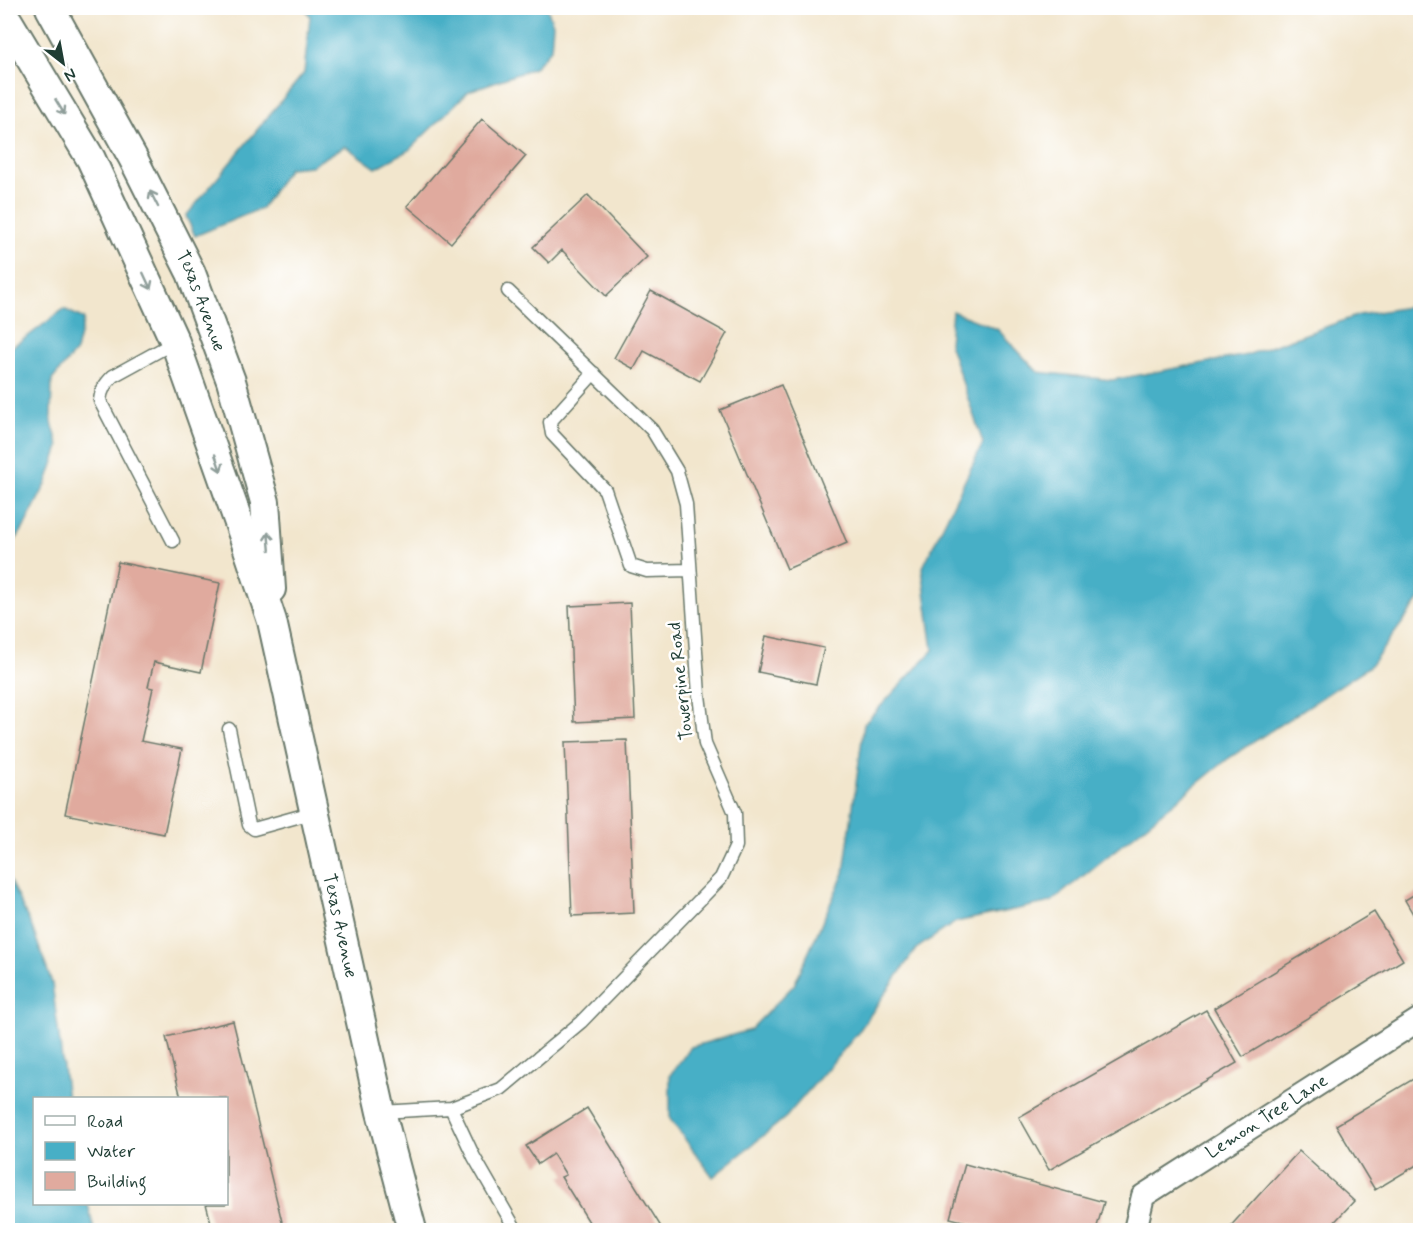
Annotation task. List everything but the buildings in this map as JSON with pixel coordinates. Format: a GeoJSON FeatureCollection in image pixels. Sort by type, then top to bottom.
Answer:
{"type":"FeatureCollection","features":[{"type":"Feature","properties":{"kind":"street","name":"Texas Avenue"},"geometry":{"type":"LineString","coordinates":[[50,8],[128,149],[191,273],[227,370],[265,502],[271,566],[272,621]]}},
{"type":"Feature","properties":{"kind":"street","name":"Texas Avenue"},"geometry":{"type":"LineString","coordinates":[[8,21],[91,159],[175,342],[272,621],[381,1112],[412,1230]]}},
{"type":"Feature","properties":{"kind":"street","name":"Lemon Tree Lane"},"geometry":{"type":"LineString","coordinates":[[1135,1230],[1143,1196],[1420,1019]]}},
{"type":"Feature","properties":{"kind":"lane","name":"Towerpine Road"},"geometry":{"type":"LineString","coordinates":[[381,1112],[451,1108],[501,1089],[581,1022],[721,878],[736,846],[735,813],[705,744],[699,695],[686,504],[677,471],[652,430],[508,291]]}},
{"type":"Feature","properties":{"kind":"lane"},"geometry":{"type":"LineString","coordinates":[[173,541],[100,401],[105,384],[113,376],[175,342]]}},
{"type":"Feature","properties":{"kind":"lane"},"geometry":{"type":"LineString","coordinates":[[594,373],[550,422],[552,434],[605,489],[631,566],[647,571],[690,570]]}},
{"type":"Feature","properties":{"kind":"lane"},"geometry":{"type":"LineString","coordinates":[[229,729],[249,825],[254,829],[315,812]]}},
{"type":"Feature","properties":{"kind":"lane"},"geometry":{"type":"LineString","coordinates":[[451,1108],[474,1157],[516,1230]]}},
{"type":"Feature","properties":{"kind":"water"},"geometry":{"type":"Polygon","coordinates":[[[305,8],[547,8],[553,24],[551,49],[534,68],[469,91],[409,150],[376,168],[345,146],[311,166],[289,168],[262,208],[195,236],[186,216],[304,73],[310,16],[305,8]]]}},
{"type":"Feature","properties":{"kind":"water"},"geometry":{"type":"Polygon","coordinates":[[[1420,305],[1420,599],[1370,666],[1229,758],[1051,902],[956,922],[916,949],[857,1034],[786,1117],[713,1177],[670,1119],[670,1075],[691,1047],[750,1030],[794,985],[844,873],[864,724],[933,650],[922,569],[983,443],[949,343],[952,311],[997,329],[1038,372],[1112,380],[1247,355],[1359,315],[1420,305]]]}},
{"type":"Feature","properties":{"kind":"water"},"geometry":{"type":"Polygon","coordinates":[[[64,309],[84,319],[76,351],[52,380],[51,419],[59,447],[47,482],[23,529],[8,551],[8,349],[64,309]]]}},
{"type":"Feature","properties":{"kind":"water"},"geometry":{"type":"Polygon","coordinates":[[[8,877],[32,927],[52,983],[67,1097],[33,1097],[33,1205],[88,1205],[94,1230],[8,1230],[8,877]]]}}]}
